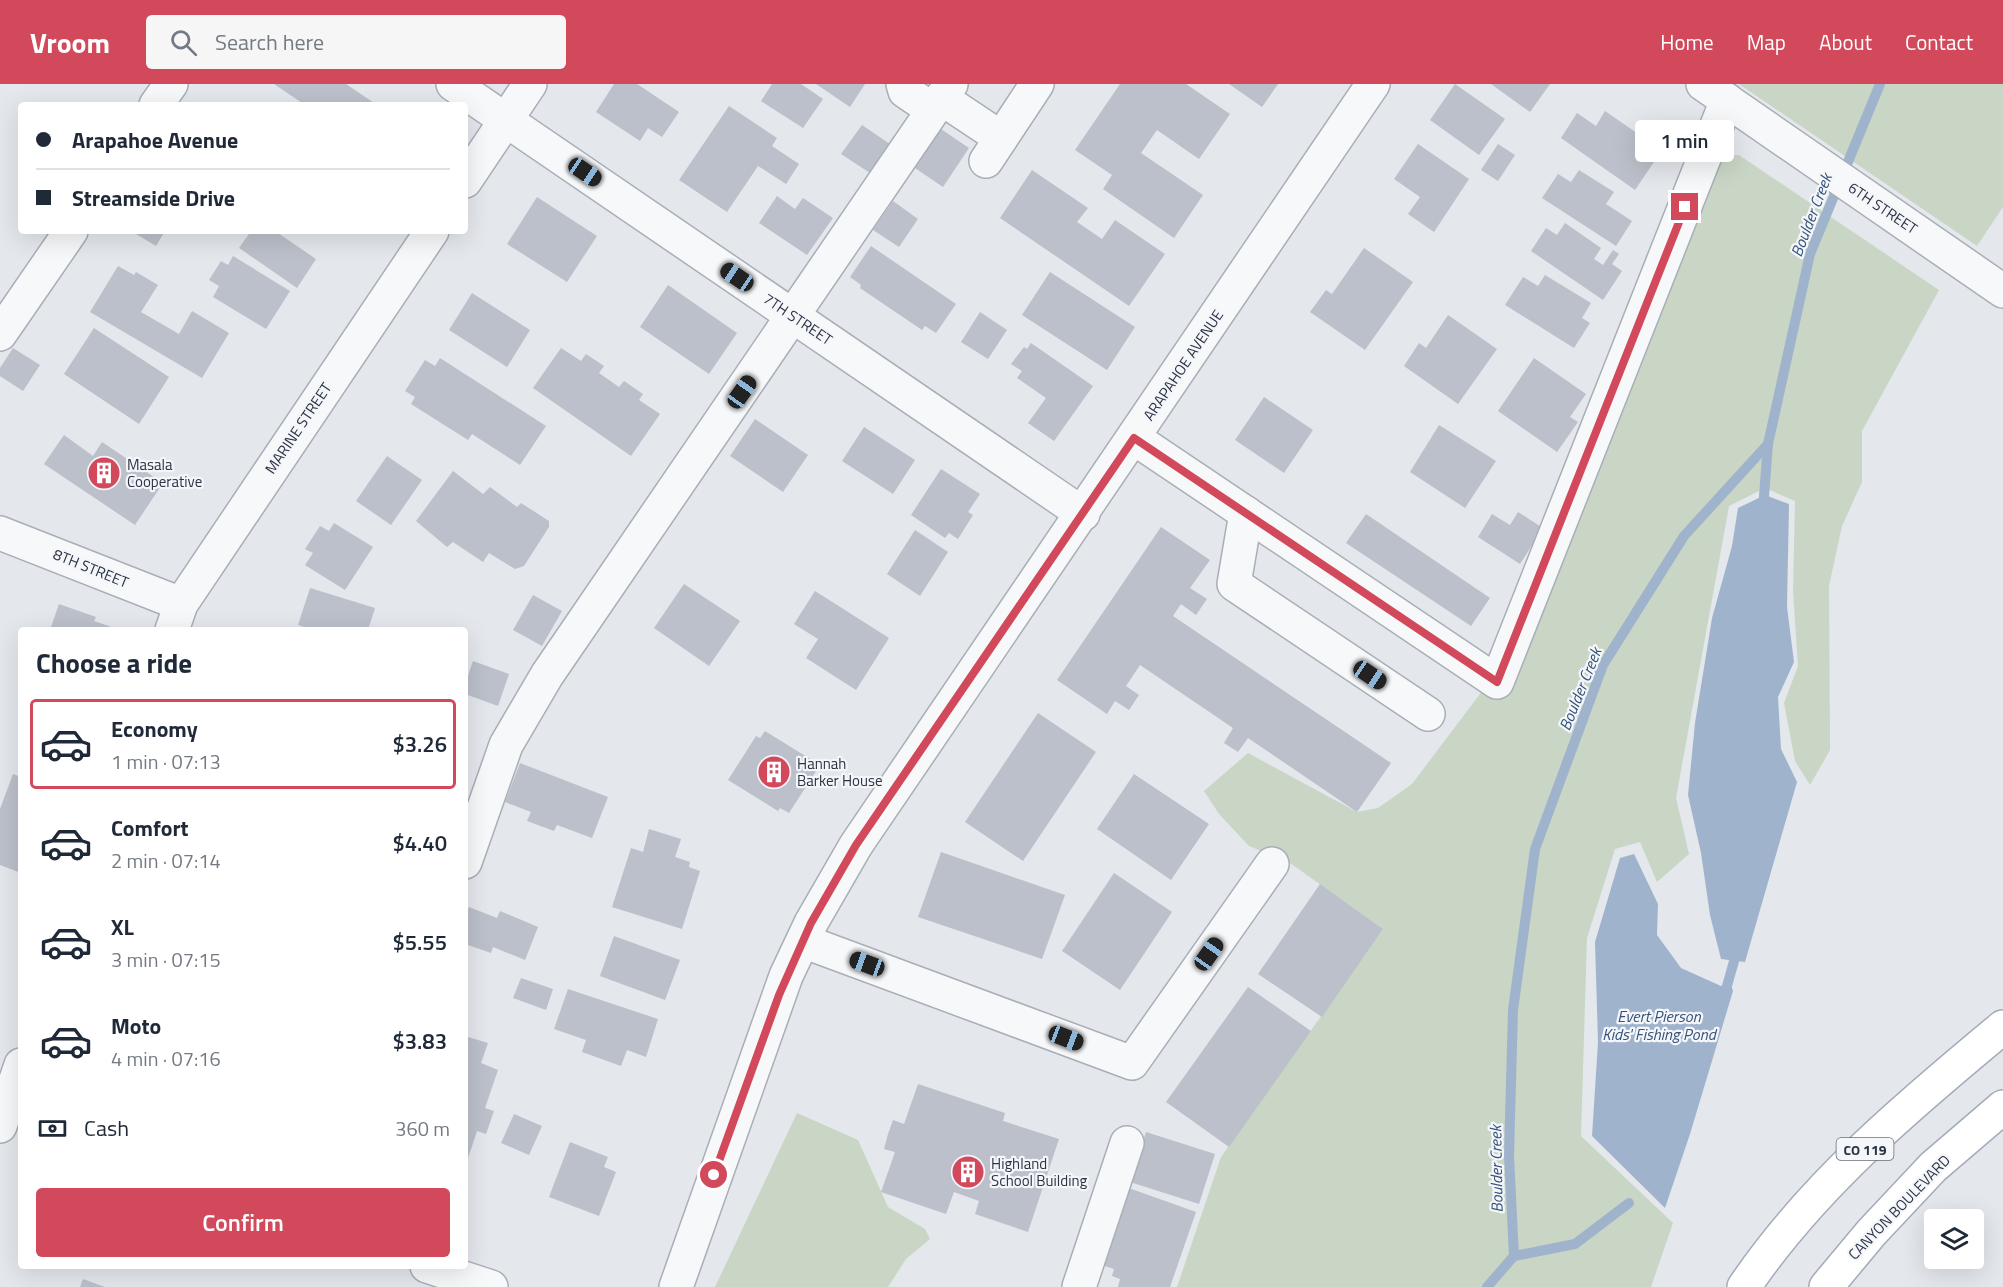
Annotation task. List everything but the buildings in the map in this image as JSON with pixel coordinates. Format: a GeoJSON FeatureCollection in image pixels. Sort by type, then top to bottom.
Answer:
{"type":"FeatureCollection","features":[{"type":"Feature","properties":{"kind":"main road","name":"CO 119"},"geometry":{"type":"LineString","coordinates":[[1744,1287],[1803,1213],[1875,1139],[2003,1027]]}},
{"type":"Feature","properties":{"kind":"main road","name":"CANYON BOULEVARD"},"geometry":{"type":"LineString","coordinates":[[1826,1287],[1871,1233],[1934,1167],[2003,1107]]}},
{"type":"Feature","properties":{"kind":"street"},"geometry":{"type":"LineString","coordinates":[[158,102],[171,84]]}},
{"type":"Feature","properties":{"kind":"street","name":"7TH STREET"},"geometry":{"type":"LineString","coordinates":[[453,84],[1083,514]]}},
{"type":"Feature","properties":{"kind":"street"},"geometry":{"type":"LineString","coordinates":[[468,176],[530,84]]}},
{"type":"Feature","properties":{"kind":"street"},"geometry":{"type":"LineString","coordinates":[[903,84],[905,91],[942,97],[993,150],[1037,84]]}},
{"type":"Feature","properties":{"kind":"street","name":"ARAPAHOE AVENUE"},"geometry":{"type":"LineString","coordinates":[[676,1287],[764,1035],[803,941],[856,845],[1373,84]]}},
{"type":"Feature","properties":{"kind":"street"},"geometry":{"type":"LineString","coordinates":[[1134,438],[1497,682],[1715,92]]}},
{"type":"Feature","properties":{"kind":"street","name":"6TH STREET"},"geometry":{"type":"LineString","coordinates":[[1715,92],[2003,291]]}},
{"type":"Feature","properties":{"kind":"street"},"geometry":{"type":"LineString","coordinates":[[468,853],[506,745],[547,675],[942,97]]}},
{"type":"Feature","properties":{"kind":"street"},"geometry":{"type":"LineString","coordinates":[[0,334],[68,234]]}},
{"type":"Feature","properties":{"kind":"street","name":"MARINE STREET"},"geometry":{"type":"LineString","coordinates":[[177,617],[430,234]]}},
{"type":"Feature","properties":{"kind":"street"},"geometry":{"type":"LineString","coordinates":[[1246,513],[1234,584],[1428,714]]}},
{"type":"Feature","properties":{"kind":"street","name":"8TH STREET"},"geometry":{"type":"LineString","coordinates":[[0,532],[177,617]]}},
{"type":"Feature","properties":{"kind":"street"},"geometry":{"type":"LineString","coordinates":[[803,941],[1132,1063],[1272,864]]}},
{"type":"Feature","properties":{"kind":"street"},"geometry":{"type":"LineString","coordinates":[[6,1124],[18,1077]]}},
{"type":"Feature","properties":{"kind":"street"},"geometry":{"type":"LineString","coordinates":[[1079,1287],[1127,1143]]}},
{"type":"Feature","properties":{"kind":"street"},"geometry":{"type":"LineString","coordinates":[[436,1269],[491,1287]]}},
{"type":"Feature","properties":{"kind":"green space"},"geometry":{"type":"Polygon","coordinates":[[[1739,84],[2003,84],[2003,207],[1977,246],[1739,84]]]}},
{"type":"Feature","properties":{"kind":"green space"},"geometry":{"type":"Polygon","coordinates":[[[1717,155],[1739,155],[1939,290],[1862,431],[1862,482],[1842,526],[1829,586],[1830,750],[1810,785],[1795,761],[1784,703],[1798,666],[1793,592],[1795,501],[1765,488],[1729,506],[1676,798],[1689,854],[1657,882],[1640,842],[1615,849],[1587,938],[1581,1136],[1673,1223],[1651,1287],[1177,1287],[1221,1157],[1383,929],[1290,863],[1249,846],[1219,814],[1204,791],[1248,753],[1357,812],[1378,808],[1412,784],[1541,613],[1717,155]]]}},
{"type":"Feature","properties":{"kind":"green space"},"geometry":{"type":"Polygon","coordinates":[[[797,1113],[858,1140],[888,1207],[925,1229],[930,1239],[906,1259],[888,1287],[715,1287],[797,1113]]]}},
{"type":"Feature","properties":{"kind":"water"},"geometry":{"type":"Polygon","coordinates":[[[1765,495],[1789,504],[1787,607],[1794,662],[1778,697],[1781,749],[1797,782],[1745,962],[1721,959],[1710,915],[1701,853],[1688,795],[1695,723],[1712,618],[1732,546],[1738,508],[1765,495]]]}},
{"type":"Feature","properties":{"kind":"water","name":"Evert Pierson Kids' Fishing Pond"},"geometry":{"type":"Polygon","coordinates":[[[1634,854],[1658,904],[1657,935],[1681,968],[1721,986],[1730,982],[1733,991],[1665,1208],[1592,1136],[1598,1042],[1595,942],[1620,858],[1634,854]]]}},
{"type":"Feature","properties":{"kind":"waterway","name":"Boulder Creek"},"geometry":{"type":"LineString","coordinates":[[1487,1287],[1514,1256],[1509,1156],[1513,1010],[1535,849],[1603,665],[1684,536],[1768,444],[1810,254],[1880,84]]}},
{"type":"Feature","properties":{"kind":"waterway"},"geometry":{"type":"LineString","coordinates":[[1763,509],[1768,444]]}},
{"type":"Feature","properties":{"kind":"waterway"},"geometry":{"type":"LineString","coordinates":[[1725,993],[1738,947]]}},
{"type":"Feature","properties":{"kind":"waterway"},"geometry":{"type":"LineString","coordinates":[[1514,1256],[1575,1244],[1629,1203]]}},
{"type":"Feature","properties":{"kind":"place","name":"Masala Cooperative"},"geometry":{"type":"Point","coordinates":[104,473]}},
{"type":"Feature","properties":{"kind":"place","name":"Hannah Barker House"},"geometry":{"type":"Point","coordinates":[774,772]}},
{"type":"Feature","properties":{"kind":"place","name":"Highland School Building"},"geometry":{"type":"Point","coordinates":[968,1172]}},
{"type":"Feature","properties":{"kind":"route"},"geometry":{"type":"LineString","coordinates":[[714,1175],[786,976],[811,923],[856,845],[1134,438],[1497,682],[1685,207]]}}]}
